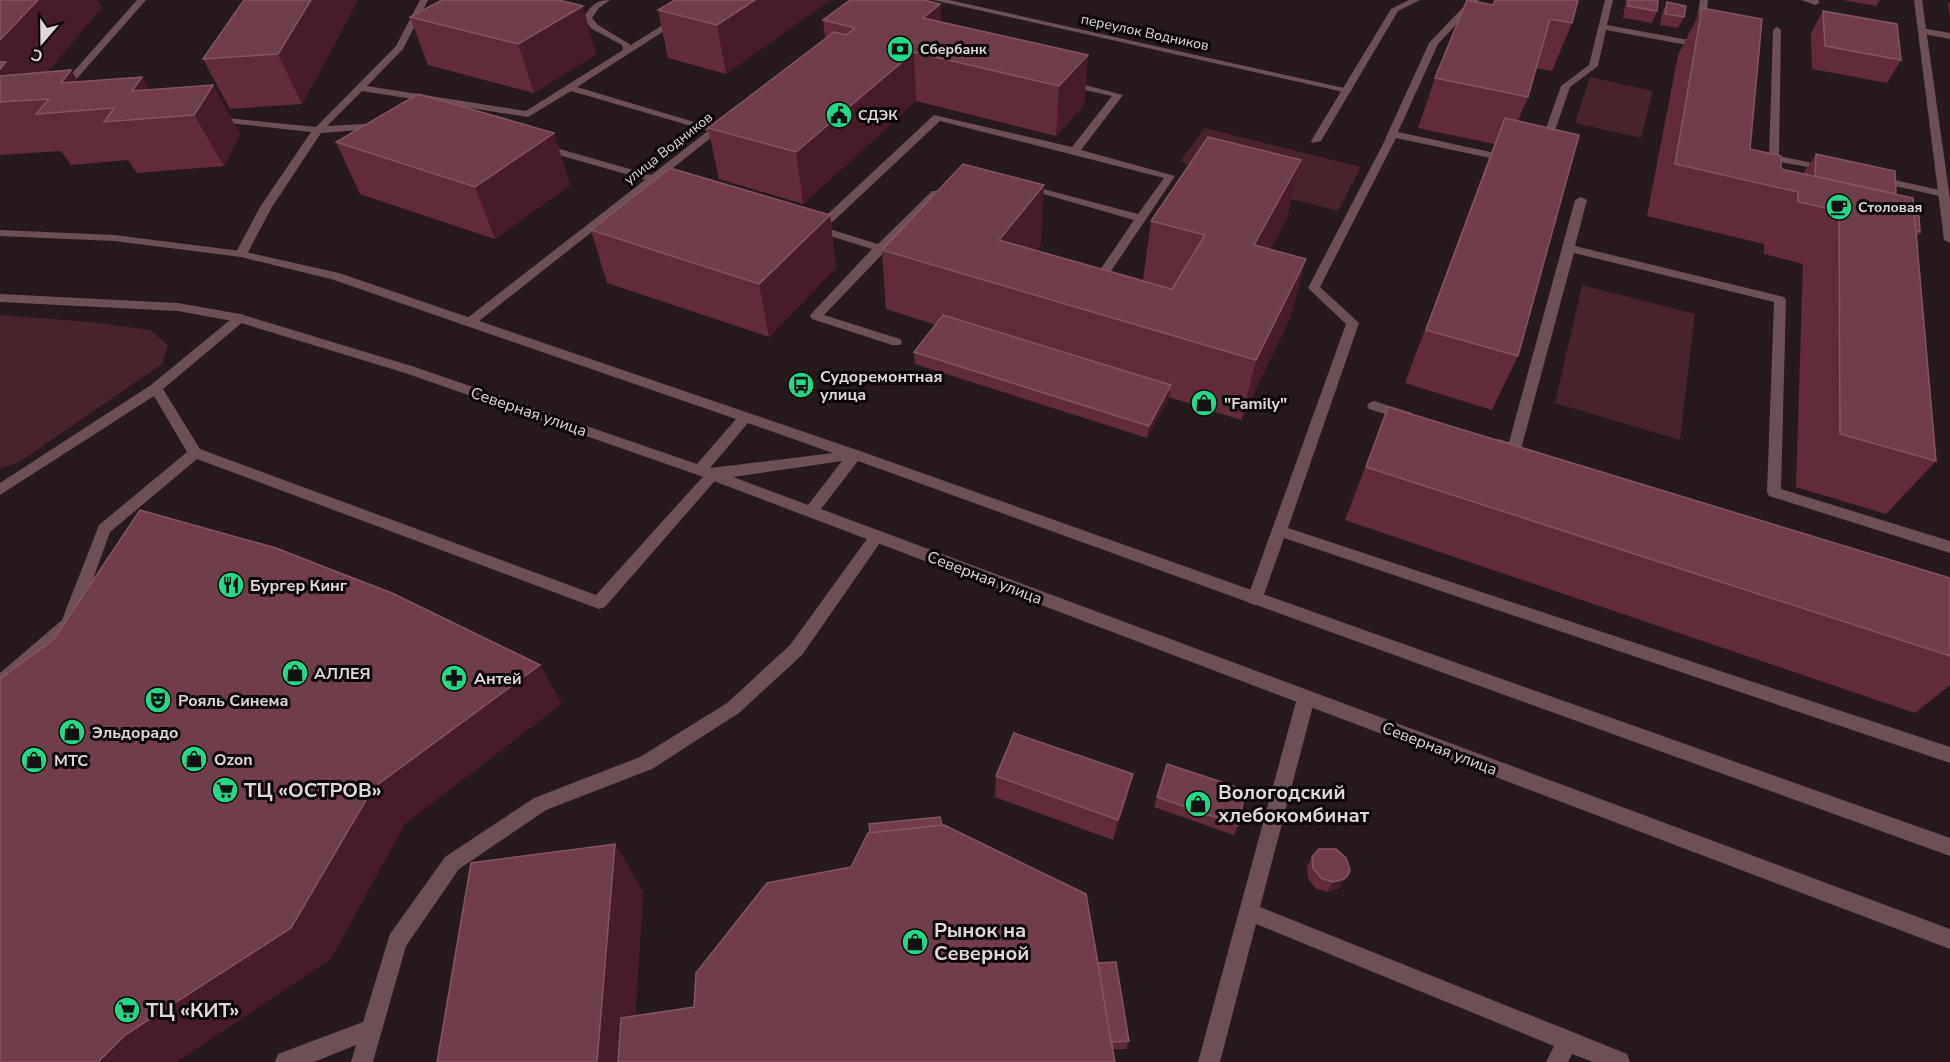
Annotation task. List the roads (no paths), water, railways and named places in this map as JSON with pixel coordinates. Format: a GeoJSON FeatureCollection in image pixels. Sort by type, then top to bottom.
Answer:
{"type":"FeatureCollection","features":[{"type":"Feature","properties":{"kind":"street"},"geometry":{"type":"LineString","coordinates":[[53,100],[142,0]]}},
{"type":"Feature","properties":{"kind":"street"},"geometry":{"type":"LineString","coordinates":[[241,254],[266,207],[318,130],[400,47],[424,0]]}},
{"type":"Feature","properties":{"kind":"street"},"geometry":{"type":"LineString","coordinates":[[606,0],[596,6],[587,18],[595,27],[626,44],[628,51]]}},
{"type":"Feature","properties":{"kind":"street"},"geometry":{"type":"LineString","coordinates":[[359,88],[528,114],[708,0]]}},
{"type":"Feature","properties":{"kind":"street","name":"переулок Водников"},"geometry":{"type":"LineString","coordinates":[[937,0],[1348,90]]}},
{"type":"Feature","properties":{"kind":"street"},"geometry":{"type":"LineString","coordinates":[[1316,141],[1395,9],[1416,0]]}},
{"type":"Feature","properties":{"kind":"street"},"geometry":{"type":"LineString","coordinates":[[1255,599],[1353,323],[1314,288],[1392,134],[1434,43],[1475,0]]}},
{"type":"Feature","properties":{"kind":"street"},"geometry":{"type":"LineString","coordinates":[[1542,156],[1566,86],[1593,66],[1609,0]]}},
{"type":"Feature","properties":{"kind":"street"},"geometry":{"type":"LineString","coordinates":[[1604,27],[1698,44],[1704,0]]}},
{"type":"Feature","properties":{"kind":"street"},"geometry":{"type":"LineString","coordinates":[[1805,0],[1816,2]]}},
{"type":"Feature","properties":{"kind":"street"},"geometry":{"type":"LineString","coordinates":[[1918,0],[1950,240]]}},
{"type":"Feature","properties":{"kind":"street"},"geometry":{"type":"LineString","coordinates":[[1778,30],[1773,163],[1841,172]]}},
{"type":"Feature","properties":{"kind":"street"},"geometry":{"type":"LineString","coordinates":[[1922,31],[1950,36]]}},
{"type":"Feature","properties":{"kind":"street"},"geometry":{"type":"LineString","coordinates":[[1052,79],[1118,95],[1074,151]]}},
{"type":"Feature","properties":{"kind":"street"},"geometry":{"type":"LineString","coordinates":[[570,88],[716,130]]}},
{"type":"Feature","properties":{"kind":"street"},"geometry":{"type":"LineString","coordinates":[[207,107],[201,117],[318,130],[398,125]]}},
{"type":"Feature","properties":{"kind":"street","name":"улица Водников"},"geometry":{"type":"LineString","coordinates":[[470,322],[735,115]]}},
{"type":"Feature","properties":{"kind":"street"},"geometry":{"type":"LineString","coordinates":[[880,248],[812,227],[939,117],[1170,176],[1094,285],[1104,289]]}},
{"type":"Feature","properties":{"kind":"street"},"geometry":{"type":"LineString","coordinates":[[1392,134],[1515,161]]}},
{"type":"Feature","properties":{"kind":"street"},"geometry":{"type":"LineString","coordinates":[[530,143],[675,185]]}},
{"type":"Feature","properties":{"kind":"street"},"geometry":{"type":"LineString","coordinates":[[1864,177],[1944,194]]}},
{"type":"Feature","properties":{"kind":"street"},"geometry":{"type":"LineString","coordinates":[[896,342],[816,316],[944,185]]}},
{"type":"Feature","properties":{"kind":"street"},"geometry":{"type":"LineString","coordinates":[[1017,185],[1140,218]]}},
{"type":"Feature","properties":{"kind":"street"},"geometry":{"type":"LineString","coordinates":[[1482,439],[1514,449],[1581,200]]}},
{"type":"Feature","properties":{"kind":"street"},"geometry":{"type":"LineString","coordinates":[[0,233],[114,238],[241,254],[335,276],[855,455],[1950,847]]}},
{"type":"Feature","properties":{"kind":"street"},"geometry":{"type":"LineString","coordinates":[[1569,248],[1780,300],[1774,492],[1950,547]]}},
{"type":"Feature","properties":{"kind":"street","name":"Северная улица"},"geometry":{"type":"LineString","coordinates":[[0,297],[177,308],[240,318],[410,370],[706,472],[1950,939]]}},
{"type":"Feature","properties":{"kind":"street"},"geometry":{"type":"LineString","coordinates":[[0,490],[156,388],[240,318]]}},
{"type":"Feature","properties":{"kind":"street"},"geometry":{"type":"LineString","coordinates":[[156,388],[195,453],[598,603],[706,472],[745,417]]}},
{"type":"Feature","properties":{"kind":"street"},"geometry":{"type":"LineString","coordinates":[[1374,406],[1417,419]]}},
{"type":"Feature","properties":{"kind":"street"},"geometry":{"type":"LineString","coordinates":[[0,684],[69,624],[104,529],[195,453]]}},
{"type":"Feature","properties":{"kind":"street"},"geometry":{"type":"LineString","coordinates":[[706,472],[855,455]]}},
{"type":"Feature","properties":{"kind":"street"},"geometry":{"type":"LineString","coordinates":[[811,511],[855,455]]}},
{"type":"Feature","properties":{"kind":"street"},"geometry":{"type":"LineString","coordinates":[[1279,531],[1950,755]]}},
{"type":"Feature","properties":{"kind":"street"},"geometry":{"type":"LineString","coordinates":[[362,1062],[369,1030],[397,941],[452,863],[540,804],[646,763],[733,708],[796,650],[877,536]]}},
{"type":"Feature","properties":{"kind":"street"},"geometry":{"type":"LineString","coordinates":[[1209,1062],[1306,698]]}},
{"type":"Feature","properties":{"kind":"street"},"geometry":{"type":"LineString","coordinates":[[1249,912],[1619,1062]]}},
{"type":"Feature","properties":{"kind":"street"},"geometry":{"type":"LineString","coordinates":[[286,1062],[369,1030]]}},
{"type":"Feature","properties":{"kind":"street"},"geometry":{"type":"LineString","coordinates":[[1557,1062],[1568,1040]]}},
{"type":"Feature","properties":{"kind":"place","name":"Сбербанк"},"geometry":{"type":"Point","coordinates":[900,49]}},
{"type":"Feature","properties":{"kind":"place","name":"СДЭК"},"geometry":{"type":"Point","coordinates":[839,115]}},
{"type":"Feature","properties":{"kind":"place","name":"Столовая"},"geometry":{"type":"Point","coordinates":[1839,207]}},
{"type":"Feature","properties":{"kind":"place","name":"Судоремонтная улица"},"geometry":{"type":"Point","coordinates":[801,385]}},
{"type":"Feature","properties":{"kind":"place","name":"\"Family\""},"geometry":{"type":"Point","coordinates":[1204,403]}},
{"type":"Feature","properties":{"kind":"place","name":"Бургер Кинг"},"geometry":{"type":"Point","coordinates":[231,585]}},
{"type":"Feature","properties":{"kind":"place","name":"АЛЛЕЯ"},"geometry":{"type":"Point","coordinates":[295,673]}},
{"type":"Feature","properties":{"kind":"place","name":"Антей"},"geometry":{"type":"Point","coordinates":[454,678]}},
{"type":"Feature","properties":{"kind":"place","name":"Рояль Синема"},"geometry":{"type":"Point","coordinates":[158,700]}},
{"type":"Feature","properties":{"kind":"place","name":"Эльдорадо"},"geometry":{"type":"Point","coordinates":[72,732]}},
{"type":"Feature","properties":{"kind":"place","name":"Ozon"},"geometry":{"type":"Point","coordinates":[194,759]}},
{"type":"Feature","properties":{"kind":"place","name":"МТС"},"geometry":{"type":"Point","coordinates":[34,760]}},
{"type":"Feature","properties":{"kind":"place","name":"ТЦ «ОСТРОВ»"},"geometry":{"type":"Point","coordinates":[225,790]}},
{"type":"Feature","properties":{"kind":"place","name":"Вологодский хлебокомбинат"},"geometry":{"type":"Point","coordinates":[1198,804]}},
{"type":"Feature","properties":{"kind":"place","name":"Рынок на Северной"},"geometry":{"type":"Point","coordinates":[915,942]}},
{"type":"Feature","properties":{"kind":"place","name":"ТЦ «КИТ»"},"geometry":{"type":"Point","coordinates":[127,1010]}}]}
